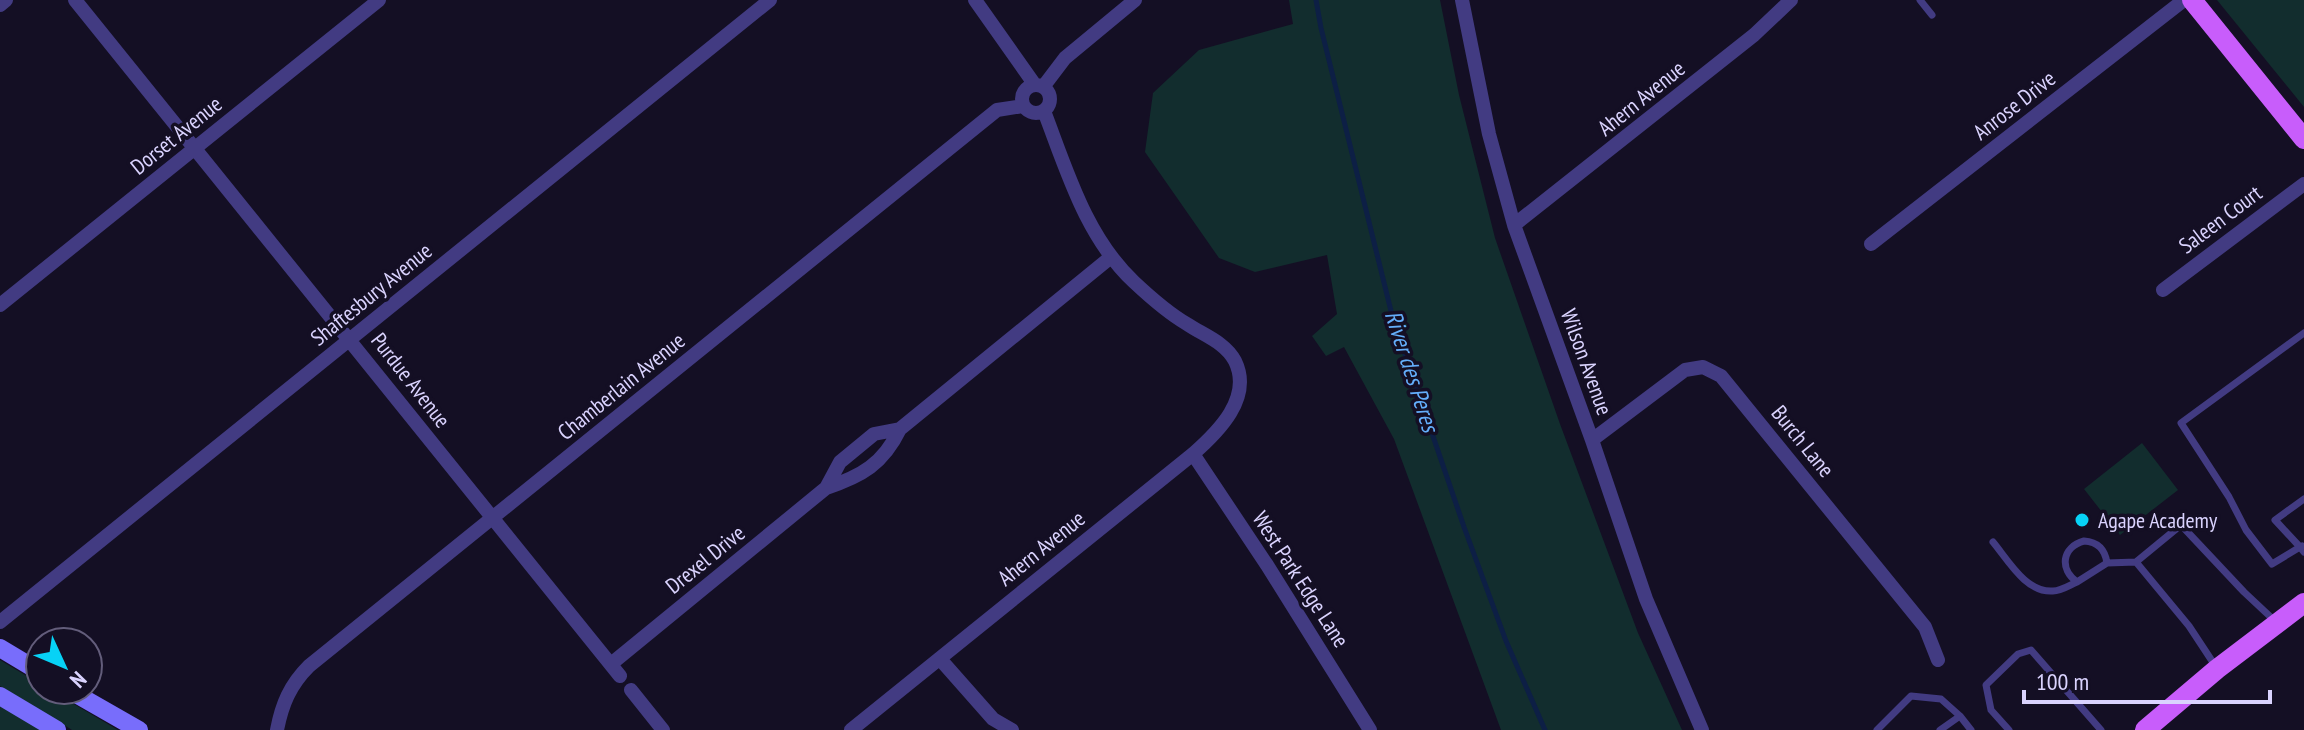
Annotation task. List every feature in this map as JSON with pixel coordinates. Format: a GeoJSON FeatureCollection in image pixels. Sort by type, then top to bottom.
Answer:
{"type":"FeatureCollection","features":[{"type":"Feature","properties":{"kind":"main road"},"geometry":{"type":"LineString","coordinates":[[2192,0],[2304,139]]}},
{"type":"Feature","properties":{"kind":"main road"},"geometry":{"type":"LineString","coordinates":[[2145,730],[2217,669],[2304,603]]}},
{"type":"Feature","properties":{"kind":"main road"},"geometry":{"type":"LineString","coordinates":[[0,648],[24,662]]}},
{"type":"Feature","properties":{"kind":"main road"},"geometry":{"type":"LineString","coordinates":[[0,696],[57,730]]}},
{"type":"Feature","properties":{"kind":"main road"},"geometry":{"type":"LineString","coordinates":[[97,706],[139,730]]}},
{"type":"Feature","properties":{"kind":"street"},"geometry":{"type":"LineString","coordinates":[[0,5],[6,0]]}},
{"type":"Feature","properties":{"kind":"street","name":"Purdue Avenue"},"geometry":{"type":"LineString","coordinates":[[75,0],[616,670]]}},
{"type":"Feature","properties":{"kind":"street","name":"Dorset Avenue"},"geometry":{"type":"LineString","coordinates":[[0,305],[379,0]]}},
{"type":"Feature","properties":{"kind":"street","name":"Shaftesbury Avenue"},"geometry":{"type":"LineString","coordinates":[[0,622],[770,0]]}},
{"type":"Feature","properties":{"kind":"street"},"geometry":{"type":"LineString","coordinates":[[975,0],[1039,86],[1050,98],[1048,108],[1035,113],[1023,106],[1023,92],[1039,86],[1073,50],[1135,0]]}},
{"type":"Feature","properties":{"kind":"street","name":"Wilson Avenue"},"geometry":{"type":"LineString","coordinates":[[1462,0],[1489,134],[1514,225],[1646,599],[1702,730]]}},
{"type":"Feature","properties":{"kind":"street","name":"Ahern Avenue"},"geometry":{"type":"LineString","coordinates":[[1514,225],[1754,35],[1791,0]]}},
{"type":"Feature","properties":{"kind":"street","name":"Anrose Drive"},"geometry":{"type":"LineString","coordinates":[[1871,244],[2184,0]]}},
{"type":"Feature","properties":{"kind":"street","name":"Chamberlain Avenue"},"geometry":{"type":"LineString","coordinates":[[277,730],[289,691],[309,666],[997,110],[1023,106]]}},
{"type":"Feature","properties":{"kind":"street"},"geometry":{"type":"LineString","coordinates":[[1044,111],[1078,201],[1111,257]]}},
{"type":"Feature","properties":{"kind":"street","name":"Saleen Court"},"geometry":{"type":"LineString","coordinates":[[2163,290],[2304,184]]}},
{"type":"Feature","properties":{"kind":"street","name":"Ahern Avenue"},"geometry":{"type":"LineString","coordinates":[[851,730],[1193,454],[1215,434],[1234,406],[1239,386],[1238,371],[1229,352],[1185,324],[1133,281],[1111,257]]}},
{"type":"Feature","properties":{"kind":"street","name":"Drexel Drive"},"geometry":{"type":"LineString","coordinates":[[826,488],[856,479],[890,450],[900,429],[1111,257]]}},
{"type":"Feature","properties":{"kind":"street","name":"Burch Lane"},"geometry":{"type":"LineString","coordinates":[[1592,440],[1685,370],[1703,367],[1721,376],[1925,627],[1938,660]]}},
{"type":"Feature","properties":{"kind":"street","name":"Drexel Drive"},"geometry":{"type":"LineString","coordinates":[[616,670],[826,488],[840,462],[874,434],[900,429]]}},
{"type":"Feature","properties":{"kind":"street","name":"West Park Edge Lane"},"geometry":{"type":"LineString","coordinates":[[1193,454],[1370,730]]}},
{"type":"Feature","properties":{"kind":"street"},"geometry":{"type":"LineString","coordinates":[[940,659],[993,719],[1012,730]]}},
{"type":"Feature","properties":{"kind":"street"},"geometry":{"type":"LineString","coordinates":[[631,690],[663,730]]}},
{"type":"Feature","properties":{"kind":"lane"},"geometry":{"type":"LineString","coordinates":[[1920,0],[1932,15]]}},
{"type":"Feature","properties":{"kind":"lane"},"geometry":{"type":"LineString","coordinates":[[2304,333],[2181,423],[2229,497],[2246,530],[2272,564],[2303,548],[2275,520],[2304,499]]}},
{"type":"Feature","properties":{"kind":"lane"},"geometry":{"type":"LineString","coordinates":[[1993,542],[2027,582],[2041,590],[2055,592],[2107,563],[2136,562],[2181,525],[2278,623]]}},
{"type":"Feature","properties":{"kind":"lane"},"geometry":{"type":"LineString","coordinates":[[2077,582],[2067,573],[2065,559],[2067,552],[2077,543],[2097,544],[2106,555],[2107,563]]}},
{"type":"Feature","properties":{"kind":"lane"},"geometry":{"type":"LineString","coordinates":[[2136,562],[2189,626],[2217,669]]}},
{"type":"Feature","properties":{"kind":"lane"},"geometry":{"type":"LineString","coordinates":[[2009,730],[1991,710],[1986,685],[2018,654],[2031,650],[2101,730]]}},
{"type":"Feature","properties":{"kind":"lane"},"geometry":{"type":"LineString","coordinates":[[1877,730],[1911,696],[1941,699],[1971,730]]}},
{"type":"Feature","properties":{"kind":"lane"},"geometry":{"type":"LineString","coordinates":[[1940,730],[1960,716]]}},
{"type":"Feature","properties":{"kind":"green space"},"geometry":{"type":"Polygon","coordinates":[[[1289,0],[1440,0],[1459,95],[1495,238],[1638,633],[1682,730],[1501,730],[1394,439],[1344,347],[1326,356],[1312,336],[1337,314],[1327,255],[1255,272],[1219,258],[1145,152],[1153,93],[1199,50],[1293,24],[1289,0]]]}},
{"type":"Feature","properties":{"kind":"green space"},"geometry":{"type":"Polygon","coordinates":[[[2217,0],[2304,0],[2304,107],[2217,0]]]}},
{"type":"Feature","properties":{"kind":"green space"},"geometry":{"type":"Polygon","coordinates":[[[2142,443],[2178,490],[2120,535],[2084,489],[2142,443]]]}},
{"type":"Feature","properties":{"kind":"green space"},"geometry":{"type":"Polygon","coordinates":[[[0,660],[24,674],[24,701],[0,686],[0,660]]]}},
{"type":"Feature","properties":{"kind":"green space"},"geometry":{"type":"Polygon","coordinates":[[[0,700],[46,730],[0,730],[0,700]]]}},
{"type":"Feature","properties":{"kind":"green space"},"geometry":{"type":"Polygon","coordinates":[[[33,706],[77,706],[118,730],[72,730],[33,706]]]}},
{"type":"Feature","properties":{"kind":"waterway","name":"River des Peres"},"geometry":{"type":"LineString","coordinates":[[1316,0],[1393,319],[1506,641],[1545,730]]}},
{"type":"Feature","properties":{"kind":"place","name":"Agape Academy"},"geometry":{"type":"Point","coordinates":[2082,520]}}]}
